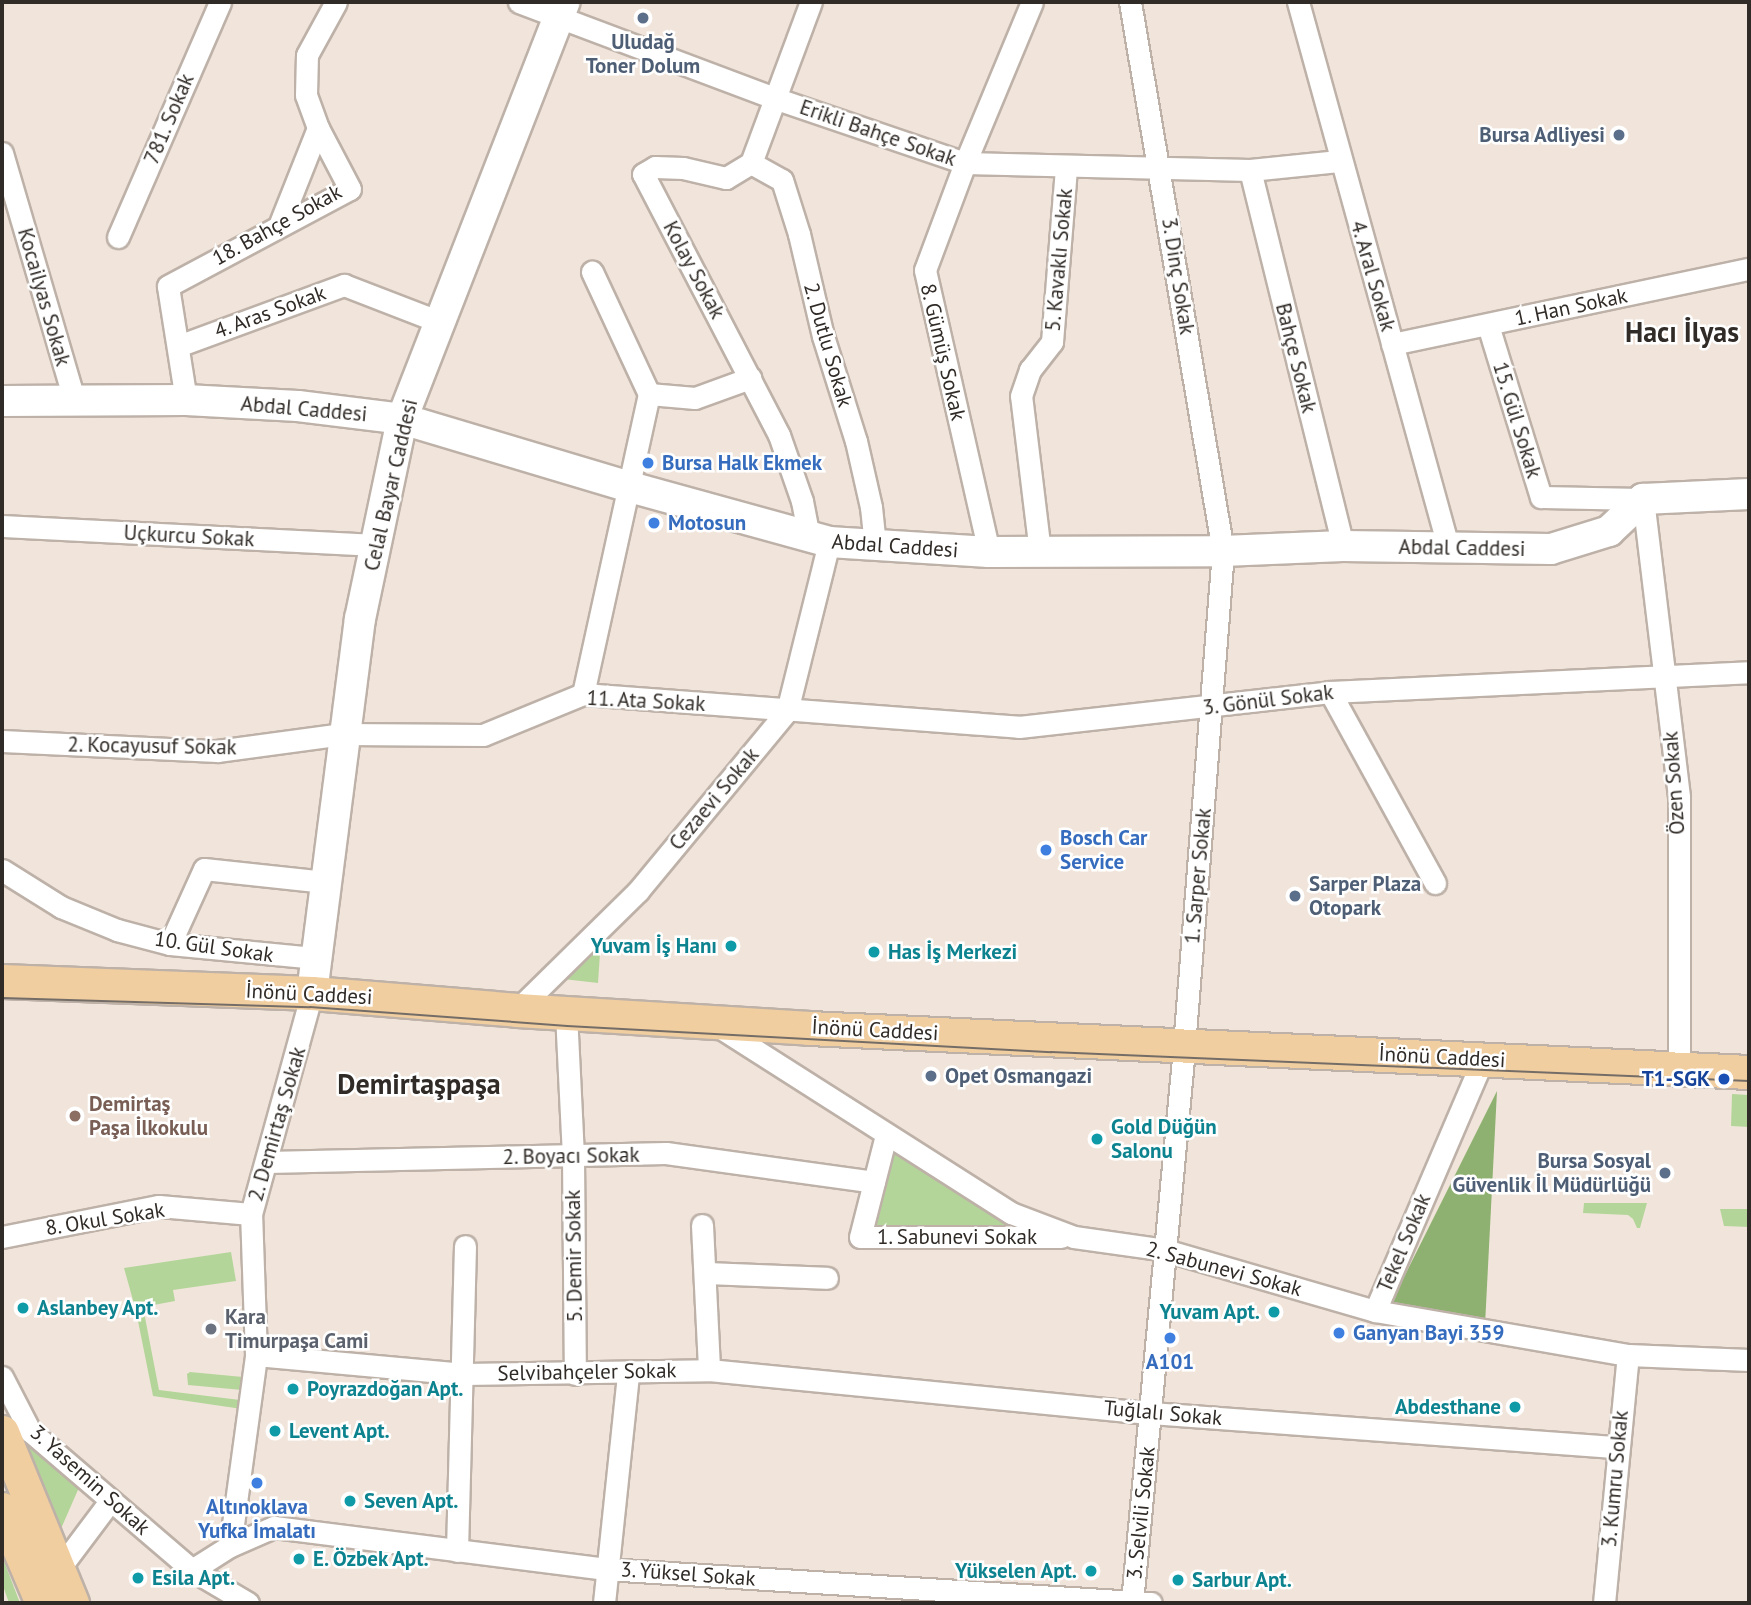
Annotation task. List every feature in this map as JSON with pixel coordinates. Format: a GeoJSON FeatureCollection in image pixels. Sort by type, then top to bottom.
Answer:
{"type":"FeatureCollection","features":[{"type":"Feature","properties":{"kind":"main road","name":"İnönü Caddesi"},"geometry":{"type":"LineString","coordinates":[[2,981],[312,993],[517,1010],[712,1022],[1740,1070]]}},
{"type":"Feature","properties":{"kind":"main road"},"geometry":{"type":"LineString","coordinates":[[2,1432],[72,1603]]}},
{"type":"Feature","properties":{"kind":"main road"},"geometry":{"type":"LineString","coordinates":[[2,1509],[42,1603]]}},
{"type":"Feature","properties":{"kind":"street","name":"781. Sokak"},"geometry":{"type":"LineString","coordinates":[[118,237],[220,2]]}},
{"type":"Feature","properties":{"kind":"street","name":"18. Bahçe Sokak"},"geometry":{"type":"LineString","coordinates":[[186,400],[169,286],[350,189],[318,128],[306,94],[307,55],[336,2]]}},
{"type":"Feature","properties":{"kind":"street","name":"Erikli Bahçe Sokak"},"geometry":{"type":"LineString","coordinates":[[520,2],[561,9],[777,99],[965,163],[1066,168],[1250,170],[1339,161]]}},
{"type":"Feature","properties":{"kind":"street"},"geometry":{"type":"LineString","coordinates":[[751,163],[811,2]]}},
{"type":"Feature","properties":{"kind":"street","name":"8. Gümüş Sokak"},"geometry":{"type":"LineString","coordinates":[[989,552],[925,270],[965,163],[1032,2]]}},
{"type":"Feature","properties":{"kind":"street","name":"3. Dinç Sokak"},"geometry":{"type":"LineString","coordinates":[[1130,2],[1161,169],[1223,551],[1212,707]]}},
{"type":"Feature","properties":{"kind":"street","name":"4. Aral Sokak"},"geometry":{"type":"LineString","coordinates":[[1298,2],[1339,161],[1449,550]]}},
{"type":"Feature","properties":{"kind":"street","name":"Celal Bayar Caddesi"},"geometry":{"type":"LineString","coordinates":[[312,993],[343,734],[360,619],[402,419],[561,9]]}},
{"type":"Feature","properties":{"kind":"street"},"geometry":{"type":"LineString","coordinates":[[279,226],[318,128]]}},
{"type":"Feature","properties":{"kind":"street","name":"Kolay Sokak"},"geometry":{"type":"LineString","coordinates":[[751,163],[726,178],[683,168],[655,166],[643,174],[779,435],[802,501],[819,539]]}},
{"type":"Feature","properties":{"kind":"street","name":"2. Dutlu Sokak"},"geometry":{"type":"LineString","coordinates":[[751,163],[782,180],[789,201],[823,336],[856,441],[871,507],[875,545]]}},
{"type":"Feature","properties":{"kind":"street","name":"Kocailyas Sokak"},"geometry":{"type":"LineString","coordinates":[[4,166],[74,400]]}},
{"type":"Feature","properties":{"kind":"street","name":"5. Kavaklı Sokak"},"geometry":{"type":"LineString","coordinates":[[1040,552],[1021,396],[1030,370],[1052,342],[1066,168]]}},
{"type":"Feature","properties":{"kind":"street","name":"Bahçe Sokak"},"geometry":{"type":"LineString","coordinates":[[1250,170],[1343,546]]}},
{"type":"Feature","properties":{"kind":"street","name":"1. Han Sokak"},"geometry":{"type":"LineString","coordinates":[[1392,344],[1749,269]]}},
{"type":"Feature","properties":{"kind":"street"},"geometry":{"type":"LineString","coordinates":[[583,694],[649,394],[592,272]]}},
{"type":"Feature","properties":{"kind":"street","name":"4. Aras Sokak"},"geometry":{"type":"LineString","coordinates":[[178,346],[344,285],[440,322]]}},
{"type":"Feature","properties":{"kind":"street","name":"15. Gül Sokak"},"geometry":{"type":"LineString","coordinates":[[1488,325],[1541,497],[1643,499]]}},
{"type":"Feature","properties":{"kind":"street"},"geometry":{"type":"LineString","coordinates":[[649,394],[695,398],[750,378]]}},
{"type":"Feature","properties":{"kind":"street","name":"Abdal Caddesi"},"geometry":{"type":"LineString","coordinates":[[2,401],[186,400],[298,406],[402,419],[630,487],[819,539],[989,552],[1223,551],[1343,546],[1449,550],[1551,549],[1609,531],[1643,499]]}},
{"type":"Feature","properties":{"kind":"street"},"geometry":{"type":"LineString","coordinates":[[1643,499],[1749,494]]}},
{"type":"Feature","properties":{"kind":"street","name":"Özen Sokak"},"geometry":{"type":"LineString","coordinates":[[1643,499],[1679,797],[1679,1068]]}},
{"type":"Feature","properties":{"kind":"street","name":"Uçkurcu Sokak"},"geometry":{"type":"LineString","coordinates":[[2,526],[376,545]]}},
{"type":"Feature","properties":{"kind":"street","name":"Cezaevi Sokak"},"geometry":{"type":"LineString","coordinates":[[517,1010],[638,891],[787,711],[819,539]]}},
{"type":"Feature","properties":{"kind":"street","name":"3. Gönül Sokak"},"geometry":{"type":"LineString","coordinates":[[787,711],[1019,727],[1330,692],[1749,672]]}},
{"type":"Feature","properties":{"kind":"street"},"geometry":{"type":"LineString","coordinates":[[1330,692],[1435,883]]}},
{"type":"Feature","properties":{"kind":"street","name":"11. Ata Sokak"},"geometry":{"type":"LineString","coordinates":[[343,734],[483,734],[583,694],[787,711]]}},
{"type":"Feature","properties":{"kind":"street","name":"1. Sarper Sokak"},"geometry":{"type":"LineString","coordinates":[[1184,1045],[1212,707]]}},
{"type":"Feature","properties":{"kind":"street","name":"2. Kocayusuf Sokak"},"geometry":{"type":"LineString","coordinates":[[2,741],[217,751],[343,734]]}},
{"type":"Feature","properties":{"kind":"street"},"geometry":{"type":"LineString","coordinates":[[170,944],[204,869],[325,882]]}},
{"type":"Feature","properties":{"kind":"street","name":"10. Gül Sokak"},"geometry":{"type":"LineString","coordinates":[[2,870],[61,907],[117,929],[170,944],[316,958]]}},
{"type":"Feature","properties":{"kind":"street","name":"2. Demirtaş Sokak"},"geometry":{"type":"LineString","coordinates":[[230,1546],[256,1355],[251,1214],[312,993]]}},
{"type":"Feature","properties":{"kind":"street","name":"5. Demir Sokak"},"geometry":{"type":"LineString","coordinates":[[566,1013],[573,1156],[575,1374]]}},
{"type":"Feature","properties":{"kind":"street","name":"2. Sabunevi Sokak"},"geometry":{"type":"LineString","coordinates":[[712,1022],[1011,1213],[1074,1237],[1165,1250],[1375,1311],[1628,1355],[1749,1360]]}},
{"type":"Feature","properties":{"kind":"street","name":"3. Selvili Sokak"},"geometry":{"type":"LineString","coordinates":[[1138,1603],[1151,1413],[1184,1045]]}},
{"type":"Feature","properties":{"kind":"street","name":"Tekel Sokak"},"geometry":{"type":"LineString","coordinates":[[1375,1311],[1483,1059]]}},
{"type":"Feature","properties":{"kind":"street","name":"1. Sabunevi Sokak"},"geometry":{"type":"LineString","coordinates":[[886,1135],[860,1237],[1074,1237]]}},
{"type":"Feature","properties":{"kind":"street","name":"2. Boyacı Sokak"},"geometry":{"type":"LineString","coordinates":[[267,1162],[666,1153],[874,1182]]}},
{"type":"Feature","properties":{"kind":"street","name":"8. Okul Sokak"},"geometry":{"type":"LineString","coordinates":[[2,1237],[159,1206],[251,1214]]}},
{"type":"Feature","properties":{"kind":"street"},"geometry":{"type":"LineString","coordinates":[[702,1225],[709,1370]]}},
{"type":"Feature","properties":{"kind":"street"},"geometry":{"type":"LineString","coordinates":[[457,1550],[464,1374],[465,1246]]}},
{"type":"Feature","properties":{"kind":"street"},"geometry":{"type":"LineString","coordinates":[[705,1273],[827,1278]]}},
{"type":"Feature","properties":{"kind":"street","name":"Selvibahçeler Sokak"},"geometry":{"type":"LineString","coordinates":[[256,1355],[464,1374],[628,1374],[709,1370]]}},
{"type":"Feature","properties":{"kind":"street","name":"3. Kumru Sokak"},"geometry":{"type":"LineString","coordinates":[[1604,1603],[1628,1355]]}},
{"type":"Feature","properties":{"kind":"street","name":"Tuğlalı Sokak"},"geometry":{"type":"LineString","coordinates":[[709,1370],[1151,1413],[1617,1447]]}},
{"type":"Feature","properties":{"kind":"street"},"geometry":{"type":"LineString","coordinates":[[604,1603],[628,1374]]}},
{"type":"Feature","properties":{"kind":"street","name":"3. Yasemin Sokak"},"geometry":{"type":"LineString","coordinates":[[2,1377],[30,1431],[192,1570],[245,1602]]}},
{"type":"Feature","properties":{"kind":"street"},"geometry":{"type":"LineString","coordinates":[[59,1569],[110,1500]]}},
{"type":"Feature","properties":{"kind":"street","name":"3. Yüksel Sokak"},"geometry":{"type":"LineString","coordinates":[[230,1546],[274,1527],[607,1569],[1138,1603]]}},
{"type":"Feature","properties":{"kind":"street"},"geometry":{"type":"LineString","coordinates":[[192,1570],[230,1546]]}},
{"type":"Feature","properties":{"kind":"green space"},"geometry":{"type":"Polygon","coordinates":[[[601,939],[598,983],[563,979],[601,939]]]}},
{"type":"Feature","properties":{"kind":"green space"},"geometry":{"type":"Polygon","coordinates":[[[1497,1091],[1485,1325],[1388,1309],[1497,1091]]]}},
{"type":"Feature","properties":{"kind":"green space"},"geometry":{"type":"Polygon","coordinates":[[[1732,1094],[1749,1095],[1749,1127],[1731,1126],[1732,1094]]]}},
{"type":"Feature","properties":{"kind":"green space"},"geometry":{"type":"Polygon","coordinates":[[[890,1148],[1039,1232],[869,1232],[890,1148]]]}},
{"type":"Feature","properties":{"kind":"green space"},"geometry":{"type":"Polygon","coordinates":[[[1584,1203],[1647,1203],[1640,1228],[1637,1228],[1628,1215],[1583,1213],[1584,1203]]]}},
{"type":"Feature","properties":{"kind":"green space"},"geometry":{"type":"Polygon","coordinates":[[[1720,1209],[1749,1209],[1749,1227],[1724,1226],[1720,1209]]]}},
{"type":"Feature","properties":{"kind":"green space"},"geometry":{"type":"Polygon","coordinates":[[[231,1252],[236,1281],[173,1290],[175,1301],[143,1307],[159,1390],[240,1400],[242,1409],[153,1396],[136,1311],[124,1268],[231,1252]]]}},
{"type":"Feature","properties":{"kind":"green space"},"geometry":{"type":"Polygon","coordinates":[[[190,1372],[243,1377],[242,1390],[188,1385],[187,1374],[190,1372]]]}},
{"type":"Feature","properties":{"kind":"green space"},"geometry":{"type":"Polygon","coordinates":[[[17,1429],[81,1483],[60,1531],[17,1429]]]}},
{"type":"Feature","properties":{"kind":"green space"},"geometry":{"type":"Polygon","coordinates":[[[2,1556],[20,1603],[9,1603],[2,1583],[2,1556]]]}},
{"type":"Feature","properties":{"kind":"tram line"},"geometry":{"type":"LineString","coordinates":[[2,998],[310,1007],[567,1026],[1051,1052],[1749,1081]]}},
{"type":"Feature","properties":{"kind":"place","name":"Uludağ Toner Dolum"},"geometry":{"type":"Point","coordinates":[643,18]}},
{"type":"Feature","properties":{"kind":"place","name":"Bursa Adliyesi"},"geometry":{"type":"Point","coordinates":[1619,135]}},
{"type":"Feature","properties":{"kind":"place","name":"Bursa Halk Ekmek"},"geometry":{"type":"Point","coordinates":[648,463]}},
{"type":"Feature","properties":{"kind":"place","name":"Motosun"},"geometry":{"type":"Point","coordinates":[654,523]}},
{"type":"Feature","properties":{"kind":"place","name":"Bosch Car Service"},"geometry":{"type":"Point","coordinates":[1046,850]}},
{"type":"Feature","properties":{"kind":"place","name":"Sarper Plaza Otopark"},"geometry":{"type":"Point","coordinates":[1295,896]}},
{"type":"Feature","properties":{"kind":"place","name":"Yuvam İş Hanı"},"geometry":{"type":"Point","coordinates":[731,946]}},
{"type":"Feature","properties":{"kind":"place","name":"Has İş Merkezi"},"geometry":{"type":"Point","coordinates":[874,952]}},
{"type":"Feature","properties":{"kind":"place","name":"Opet Osmangazi"},"geometry":{"type":"Point","coordinates":[931,1076]}},
{"type":"Feature","properties":{"kind":"place","name":"T1-SGK"},"geometry":{"type":"Point","coordinates":[1724,1079]}},
{"type":"Feature","properties":{"kind":"place","name":"Demirtaş Paşa İlkokulu"},"geometry":{"type":"Point","coordinates":[75,1116]}},
{"type":"Feature","properties":{"kind":"place","name":"Gold Düğün Salonu"},"geometry":{"type":"Point","coordinates":[1097,1139]}},
{"type":"Feature","properties":{"kind":"place","name":"Bursa Sosyal Güvenlik İl Müdürlüğü"},"geometry":{"type":"Point","coordinates":[1665,1173]}},
{"type":"Feature","properties":{"kind":"place","name":"Aslanbey Apt."},"geometry":{"type":"Point","coordinates":[23,1308]}},
{"type":"Feature","properties":{"kind":"place","name":"Yuvam Apt."},"geometry":{"type":"Point","coordinates":[1274,1312]}},
{"type":"Feature","properties":{"kind":"place","name":"Kara Timurpaşa Cami"},"geometry":{"type":"Point","coordinates":[211,1329]}},
{"type":"Feature","properties":{"kind":"place","name":"Ganyan Bayi 359"},"geometry":{"type":"Point","coordinates":[1339,1333]}},
{"type":"Feature","properties":{"kind":"place","name":"A101"},"geometry":{"type":"Point","coordinates":[1170,1338]}},
{"type":"Feature","properties":{"kind":"place","name":"Poyrazdoğan Apt."},"geometry":{"type":"Point","coordinates":[293,1389]}},
{"type":"Feature","properties":{"kind":"place","name":"Abdesthane"},"geometry":{"type":"Point","coordinates":[1515,1407]}},
{"type":"Feature","properties":{"kind":"place","name":"Levent Apt."},"geometry":{"type":"Point","coordinates":[275,1431]}},
{"type":"Feature","properties":{"kind":"place","name":"Altınoklava Yufka İmalatı"},"geometry":{"type":"Point","coordinates":[257,1483]}},
{"type":"Feature","properties":{"kind":"place","name":"Seven Apt."},"geometry":{"type":"Point","coordinates":[350,1501]}},
{"type":"Feature","properties":{"kind":"place","name":"E. Özbek Apt."},"geometry":{"type":"Point","coordinates":[299,1559]}},
{"type":"Feature","properties":{"kind":"place","name":"Yükselen Apt."},"geometry":{"type":"Point","coordinates":[1091,1571]}},
{"type":"Feature","properties":{"kind":"place","name":"Esila Apt."},"geometry":{"type":"Point","coordinates":[138,1578]}},
{"type":"Feature","properties":{"kind":"place","name":"Sarbur Apt."},"geometry":{"type":"Point","coordinates":[1178,1580]}},
{"type":"Feature","properties":{"kind":"district","name":"Hacı İlyas"},"geometry":{"type":"Point","coordinates":[1682,332]}},
{"type":"Feature","properties":{"kind":"district","name":"Demirtaşpaşa"},"geometry":{"type":"Point","coordinates":[419,1084]}}]}
